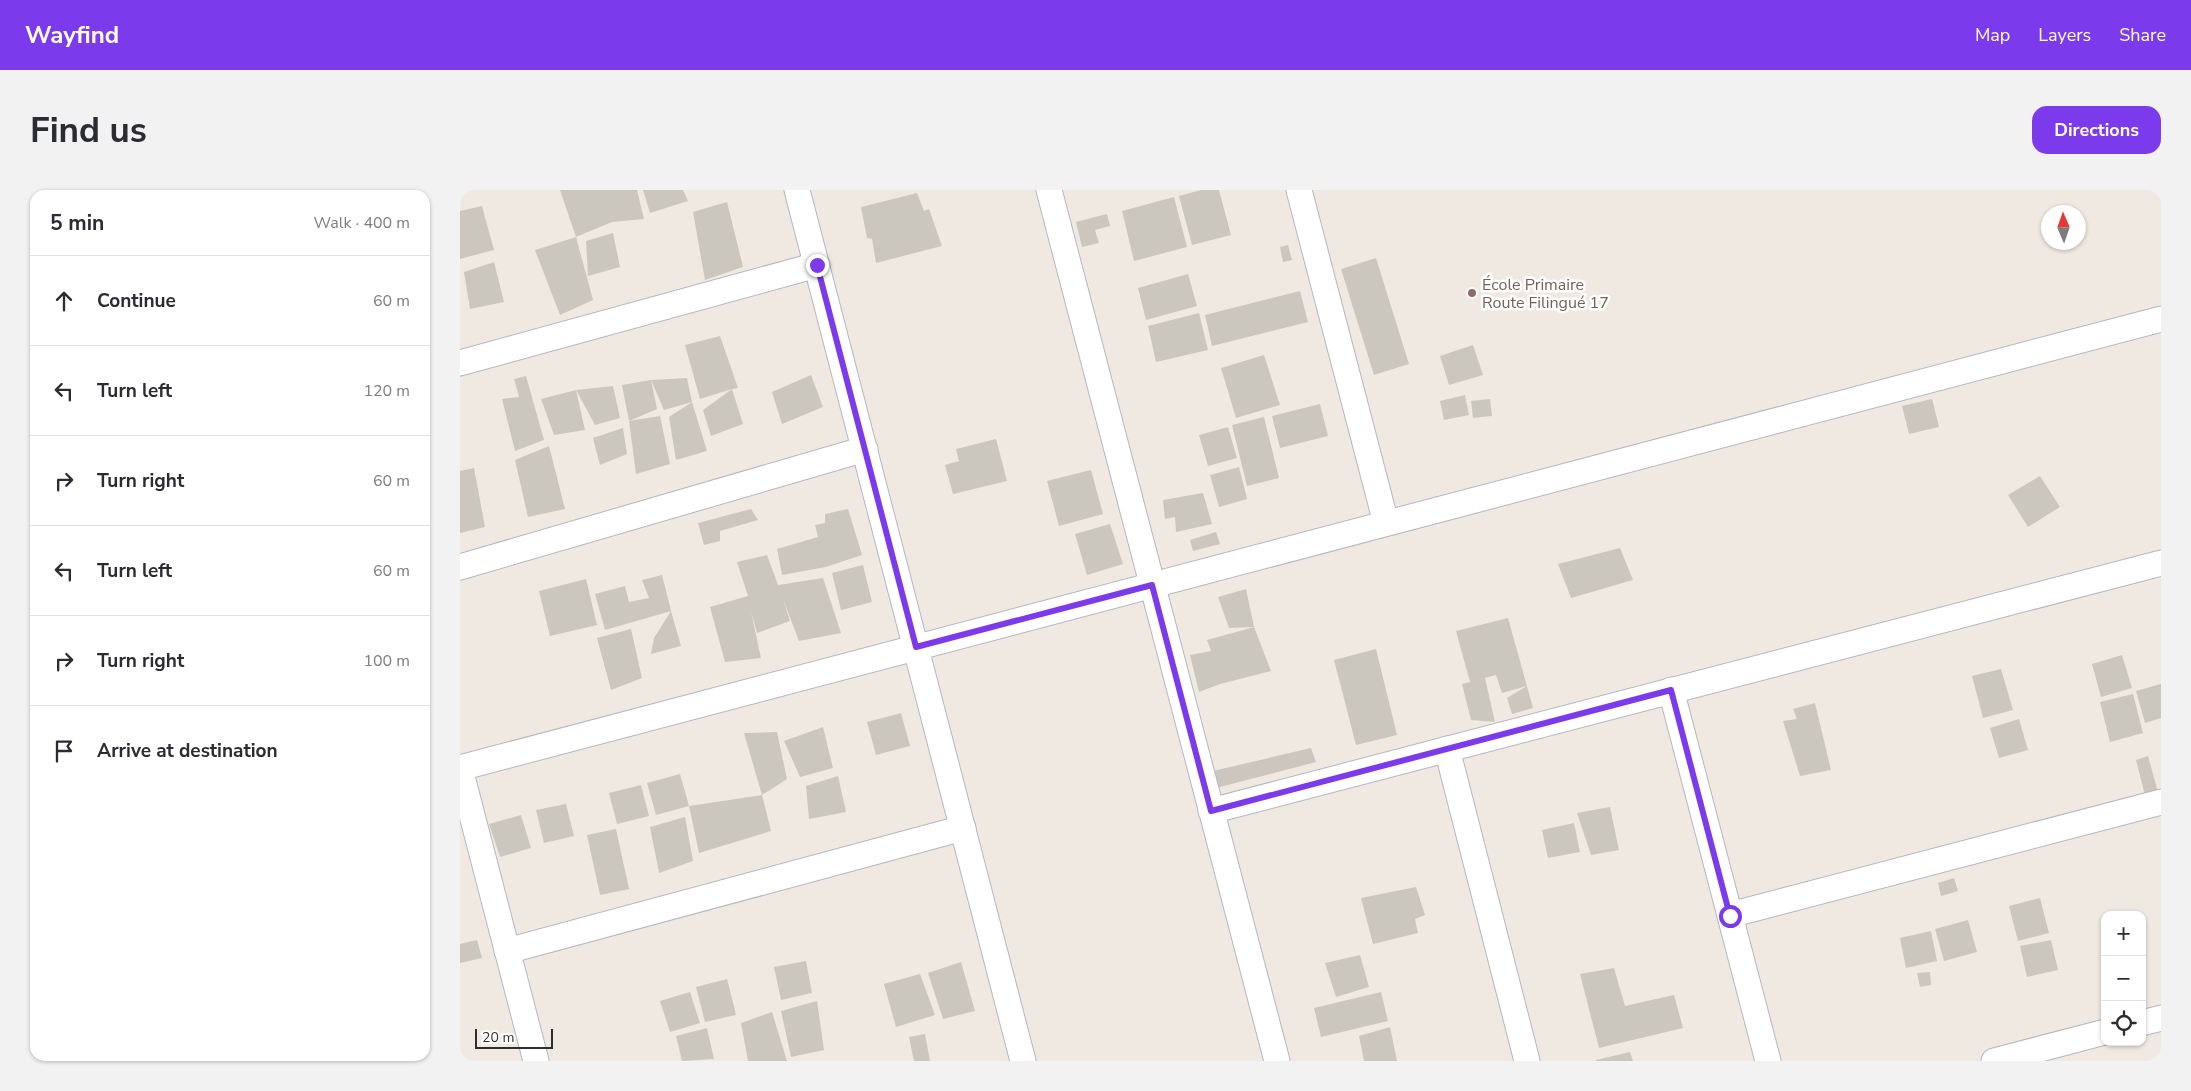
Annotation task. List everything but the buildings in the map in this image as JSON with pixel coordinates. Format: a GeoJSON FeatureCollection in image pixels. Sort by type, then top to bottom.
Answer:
{"type":"FeatureCollection","features":[{"type":"Feature","properties":{"kind":"street"},"geometry":{"type":"LineString","coordinates":[[797,190],[963,828],[1018,1060]]}},
{"type":"Feature","properties":{"kind":"street"},"geometry":{"type":"LineString","coordinates":[[1049,190],[1277,1061]]}},
{"type":"Feature","properties":{"kind":"street"},"geometry":{"type":"LineString","coordinates":[[1299,190],[1386,523]]}},
{"type":"Feature","properties":{"kind":"street"},"geometry":{"type":"LineString","coordinates":[[460,363],[817,265]]}},
{"type":"Feature","properties":{"kind":"street"},"geometry":{"type":"LineString","coordinates":[[536,1061],[460,768],[2161,318]]}},
{"type":"Feature","properties":{"kind":"street"},"geometry":{"type":"LineString","coordinates":[[460,567],[865,449]]}},
{"type":"Feature","properties":{"kind":"street"},"geometry":{"type":"LineString","coordinates":[[1211,811],[2161,562]]}},
{"type":"Feature","properties":{"kind":"street"},"geometry":{"type":"LineString","coordinates":[[1671,690],[1768,1061]]}},
{"type":"Feature","properties":{"kind":"street"},"geometry":{"type":"LineString","coordinates":[[1447,749],[1527,1061]]}},
{"type":"Feature","properties":{"kind":"street"},"geometry":{"type":"LineString","coordinates":[[1730,916],[2160,808]]}},
{"type":"Feature","properties":{"kind":"street"},"geometry":{"type":"LineString","coordinates":[[507,951],[963,828]]}},
{"type":"Feature","properties":{"kind":"street"},"geometry":{"type":"LineString","coordinates":[[2146,1021],[2161,1018]]}},
{"type":"Feature","properties":{"kind":"street"},"geometry":{"type":"LineString","coordinates":[[1994,1061],[2101,1033]]}},
{"type":"Feature","properties":{"kind":"place","name":"École Primaire Route Filingué 17"},"geometry":{"type":"Point","coordinates":[1472,293]}},
{"type":"Feature","properties":{"kind":"route"},"geometry":{"type":"LineString","coordinates":[[817,265],[916,647],[1152,585],[1211,811],[1671,690],[1730,916]]}}]}
